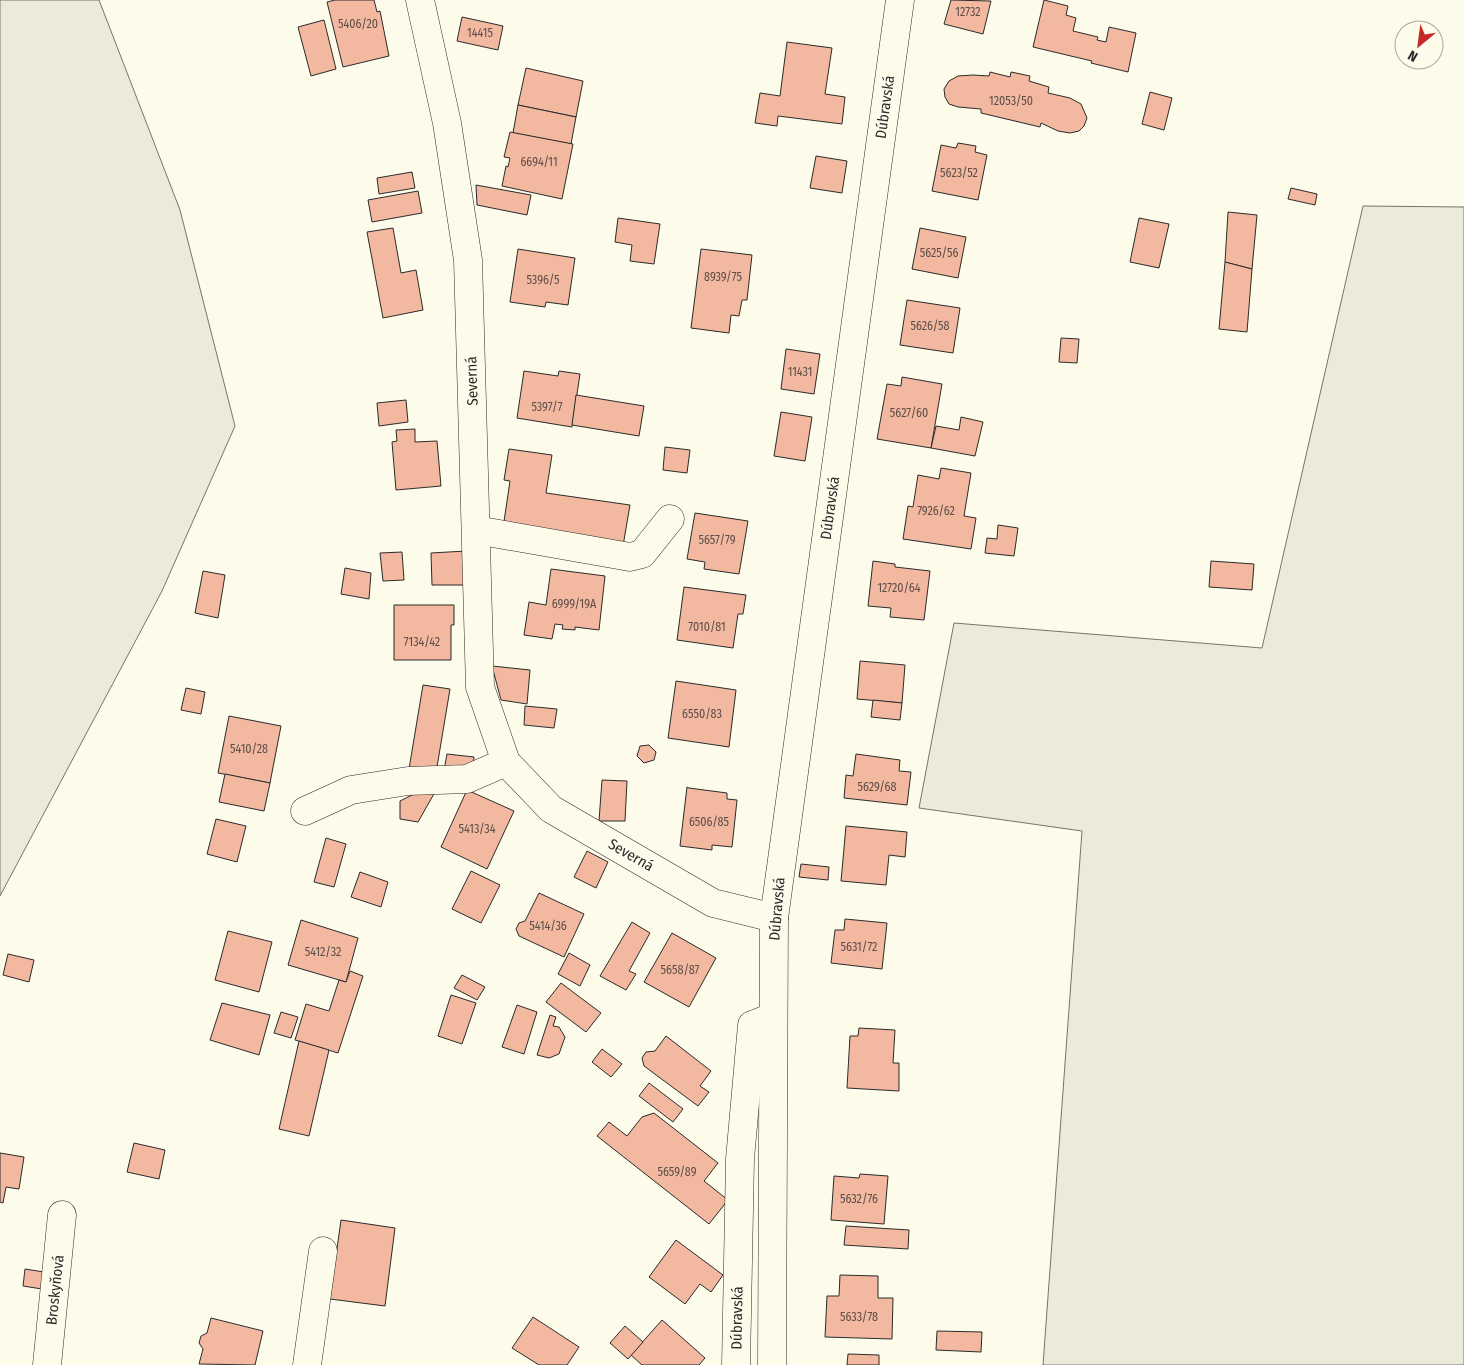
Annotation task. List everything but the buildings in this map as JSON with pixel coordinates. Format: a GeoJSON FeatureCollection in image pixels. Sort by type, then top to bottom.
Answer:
{"type":"FeatureCollection","features":[{"type":"Feature","properties":{"kind":"street","name":"Severná"},"geometry":{"type":"LineString","coordinates":[[420,0],[446,123],[468,260],[480,687],[506,762],[551,809],[713,903],[774,918]]}},
{"type":"Feature","properties":{"kind":"street","name":"Dúbravská"},"geometry":{"type":"LineString","coordinates":[[772,1365],[774,918],[900,0]]}},
{"type":"Feature","properties":{"kind":"street"},"geometry":{"type":"LineString","coordinates":[[476,530],[630,557],[642,554],[670,519]]}},
{"type":"Feature","properties":{"kind":"street"},"geometry":{"type":"LineString","coordinates":[[305,811],[351,790],[408,782],[466,779],[506,762]]}},
{"type":"Feature","properties":{"kind":"street","name":"Dúbravská"},"geometry":{"type":"LineString","coordinates":[[736,1365],[740,1159],[752,1025],[774,1016]]}},
{"type":"Feature","properties":{"kind":"street","name":"Broskyňová"},"geometry":{"type":"LineString","coordinates":[[47,1365],[62,1216]]}},
{"type":"Feature","properties":{"kind":"street"},"geometry":{"type":"LineString","coordinates":[[307,1365],[323,1251]]}},
{"type":"Feature","properties":{"kind":"shaded area"},"geometry":{"type":"Polygon","coordinates":[[[0,0],[99,0],[180,210],[235,426],[162,591],[0,896],[0,0]]]}},
{"type":"Feature","properties":{"kind":"shaded area"},"geometry":{"type":"Polygon","coordinates":[[[1363,206],[1464,207],[1464,1365],[1043,1365],[1082,831],[919,808],[954,623],[1262,648],[1363,206]]]}}]}
